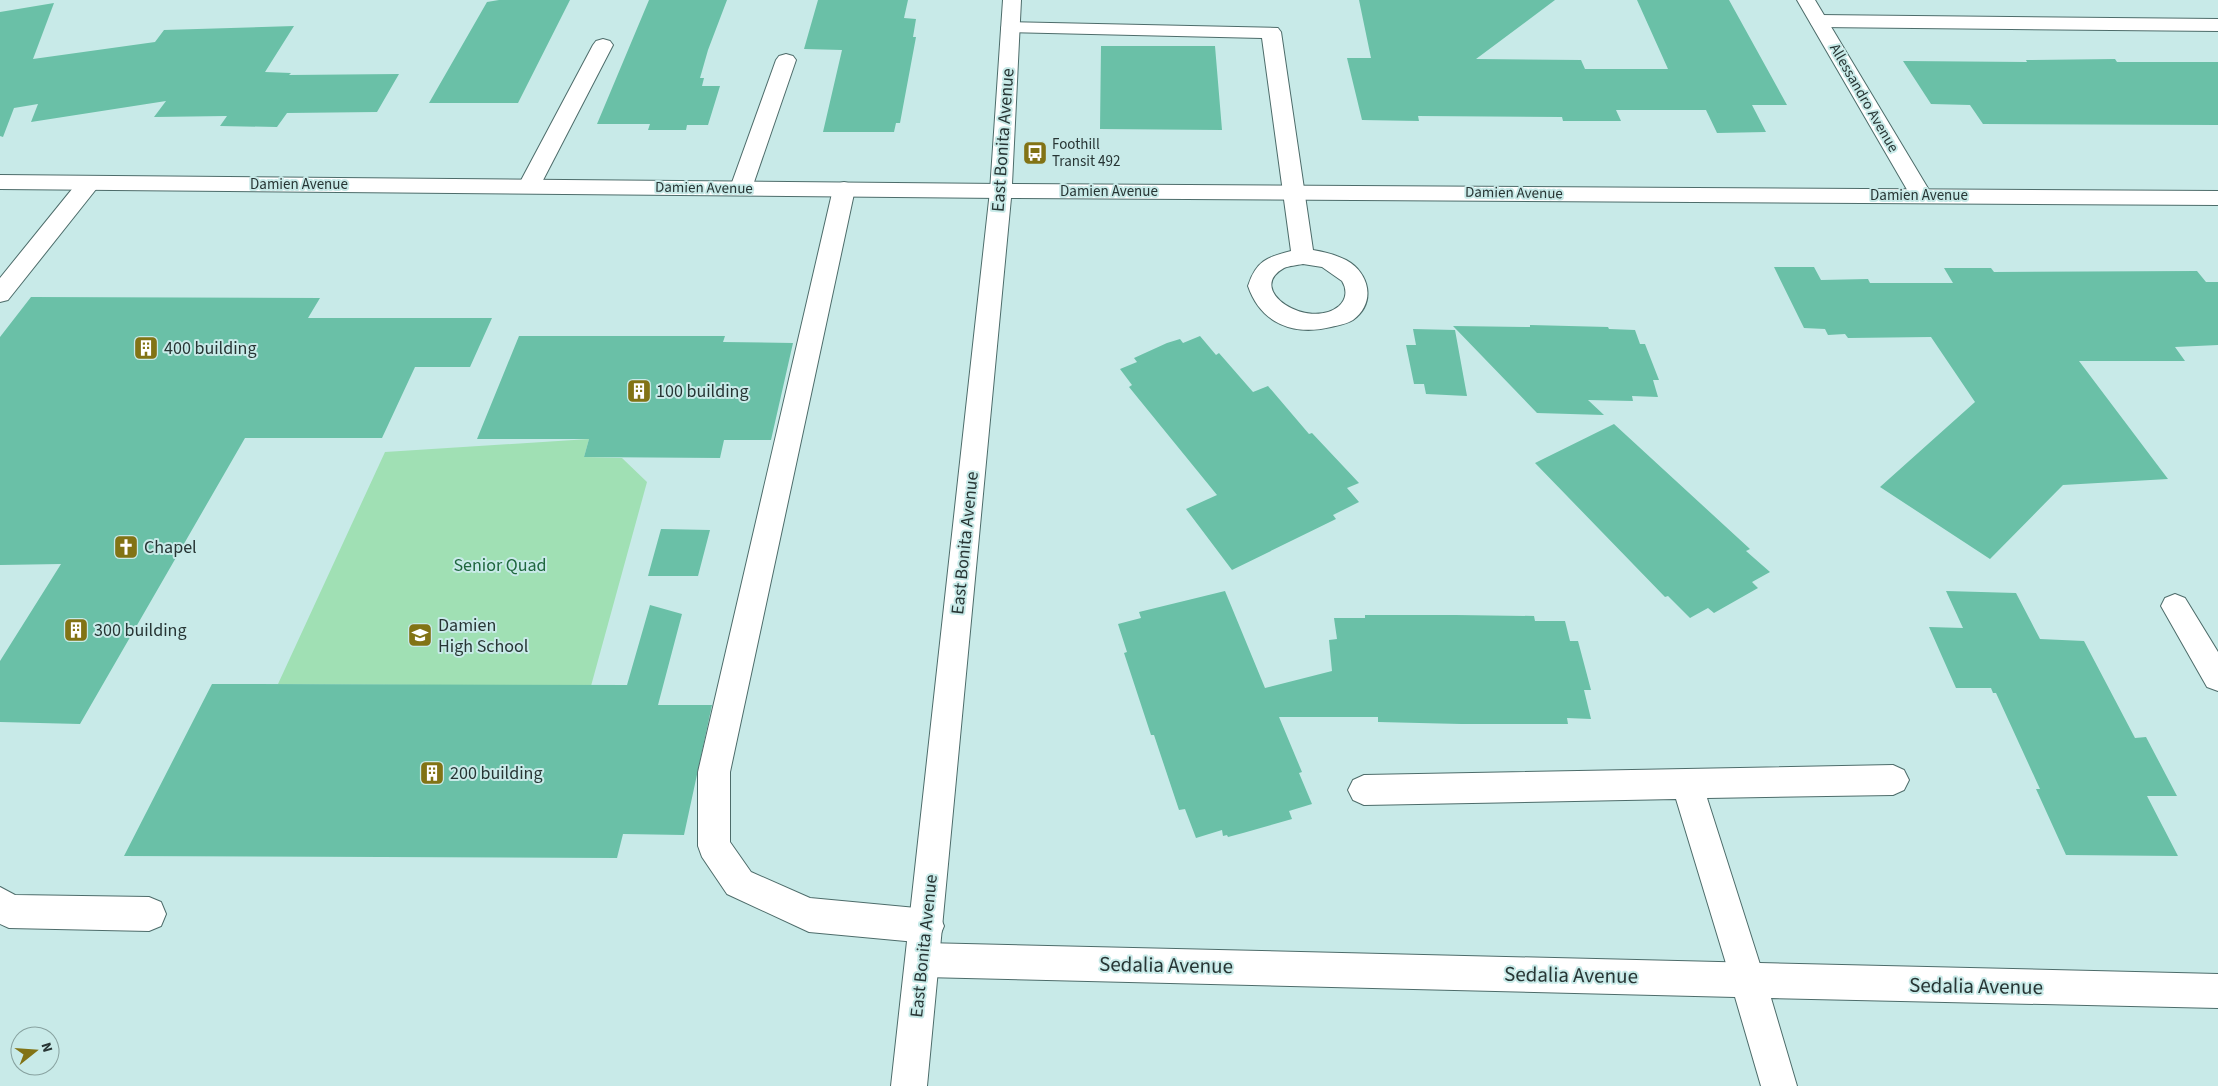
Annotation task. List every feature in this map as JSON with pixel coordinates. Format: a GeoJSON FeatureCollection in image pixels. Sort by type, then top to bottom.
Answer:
{"type":"FeatureCollection","features":[{"type":"Feature","properties":{"kind":"main road","name":"East Bonita Avenue"},"geometry":{"type":"LineString","coordinates":[[909,1086],[924,960],[1001,191],[1012,0]]}},
{"type":"Feature","properties":{"kind":"main road","name":"Allessandro Avenue"},"geometry":{"type":"LineString","coordinates":[[1806,0],[1921,195]]}},
{"type":"Feature","properties":{"kind":"main road"},"geometry":{"type":"LineString","coordinates":[[1819,22],[2218,25]]}},
{"type":"Feature","properties":{"kind":"main road"},"geometry":{"type":"LineString","coordinates":[[1010,28],[1271,32],[1303,256]]}},
{"type":"Feature","properties":{"kind":"main road"},"geometry":{"type":"LineString","coordinates":[[529,186],[603,45]]}},
{"type":"Feature","properties":{"kind":"main road"},"geometry":{"type":"LineString","coordinates":[[741,188],[786,60]]}},
{"type":"Feature","properties":{"kind":"main road","name":"Damien Avenue"},"geometry":{"type":"LineString","coordinates":[[0,182],[844,190],[1293,191],[2218,198]]}},
{"type":"Feature","properties":{"kind":"main road"},"geometry":{"type":"LineString","coordinates":[[0,294],[89,183]]}},
{"type":"Feature","properties":{"kind":"main road"},"geometry":{"type":"LineString","coordinates":[[844,190],[714,772],[714,846],[739,883],[809,915],[927,926]]}},
{"type":"Feature","properties":{"kind":"main road"},"geometry":{"type":"LineString","coordinates":[[2175,606],[2218,678]]}},
{"type":"Feature","properties":{"kind":"main road"},"geometry":{"type":"LineString","coordinates":[[1364,790],[1893,780]]}},
{"type":"Feature","properties":{"kind":"main road"},"geometry":{"type":"LineString","coordinates":[[1687,784],[1779,1086]]}},
{"type":"Feature","properties":{"kind":"main road"},"geometry":{"type":"LineString","coordinates":[[0,903],[9,911],[149,914]]}},
{"type":"Feature","properties":{"kind":"main road","name":"Sedalia Avenue"},"geometry":{"type":"LineString","coordinates":[[924,960],[2218,991]]}},
{"type":"Feature","properties":{"kind":"green space","name":"Senior Quad"},"geometry":{"type":"Polygon","coordinates":[[[589,439],[584,457],[622,458],[647,482],[591,686],[278,684],[385,452],[589,439]]]}},
{"type":"Feature","properties":{"kind":"building"},"geometry":{"type":"Polygon","coordinates":[[[499,0],[570,0],[518,103],[429,103],[487,2],[499,0]]]}},
{"type":"Feature","properties":{"kind":"building"},"geometry":{"type":"Polygon","coordinates":[[[649,0],[727,0],[708,50],[700,78],[704,78],[702,86],[720,86],[708,125],[687,125],[686,130],[648,130],[650,124],[597,124],[649,0]]]}},
{"type":"Feature","properties":{"kind":"building"},"geometry":{"type":"Polygon","coordinates":[[[818,0],[908,0],[904,18],[916,19],[913,37],[916,37],[900,123],[896,123],[894,132],[823,132],[842,50],[804,49],[818,0]]]}},
{"type":"Feature","properties":{"kind":"building"},"geometry":{"type":"Polygon","coordinates":[[[1359,0],[1555,0],[1476,59],[1581,60],[1585,69],[1668,69],[1637,0],[1729,0],[1787,105],[1752,105],[1766,132],[1717,133],[1706,110],[1616,110],[1621,121],[1563,121],[1562,117],[1418,116],[1419,121],[1362,120],[1347,58],[1371,58],[1359,0]]]}},
{"type":"Feature","properties":{"kind":"building"},"geometry":{"type":"Polygon","coordinates":[[[54,3],[33,59],[155,42],[164,30],[294,26],[265,72],[291,73],[289,75],[399,74],[377,112],[287,113],[277,127],[220,126],[227,116],[154,117],[166,101],[31,122],[38,104],[14,108],[3,137],[0,136],[0,12],[54,3]]]}},
{"type":"Feature","properties":{"kind":"building"},"geometry":{"type":"Polygon","coordinates":[[[1101,46],[1215,46],[1222,130],[1100,129],[1101,46]]]}},
{"type":"Feature","properties":{"kind":"building"},"geometry":{"type":"Polygon","coordinates":[[[2115,59],[2117,62],[2218,62],[2218,125],[1983,124],[1970,105],[1931,104],[1903,61],[2027,62],[2026,60],[2115,59]]]}},
{"type":"Feature","properties":{"kind":"building"},"geometry":{"type":"Polygon","coordinates":[[[1774,267],[1814,267],[1821,280],[1868,279],[1870,283],[1953,283],[1944,268],[1991,268],[1994,272],[2197,271],[2206,282],[2218,282],[2218,345],[2175,347],[2185,361],[2079,361],[2168,479],[2063,485],[1990,559],[1880,487],[1975,402],[1931,337],[1848,338],[1845,334],[1828,335],[1825,329],[1804,328],[1774,267]]]}},
{"type":"Feature","properties":{"kind":"building"},"geometry":{"type":"Polygon","coordinates":[[[31,297],[320,298],[308,318],[492,318],[470,367],[415,367],[382,438],[245,438],[80,724],[0,722],[0,661],[61,564],[0,565],[0,337],[31,297]]]}},
{"type":"Feature","properties":{"kind":"building"},"geometry":{"type":"Polygon","coordinates":[[[1530,325],[1608,327],[1609,329],[1635,330],[1640,344],[1645,344],[1659,380],[1653,380],[1658,397],[1632,396],[1633,401],[1588,400],[1604,415],[1537,413],[1453,326],[1530,327],[1530,325]]]}},
{"type":"Feature","properties":{"kind":"building"},"geometry":{"type":"Polygon","coordinates":[[[1413,329],[1455,330],[1467,396],[1426,394],[1424,384],[1414,384],[1406,345],[1416,345],[1413,329]]]}},
{"type":"Feature","properties":{"kind":"building","name":"100 building"},"geometry":{"type":"Polygon","coordinates":[[[519,336],[725,336],[723,342],[793,343],[771,440],[724,440],[720,458],[584,457],[589,439],[477,439],[519,336]]]}},
{"type":"Feature","properties":{"kind":"building"},"geometry":{"type":"Polygon","coordinates":[[[1200,336],[1216,355],[1219,353],[1253,392],[1268,386],[1309,434],[1312,433],[1359,483],[1347,488],[1359,502],[1333,515],[1336,519],[1232,570],[1186,509],[1217,495],[1129,387],[1132,385],[1120,369],[1137,362],[1134,358],[1167,343],[1180,339],[1183,343],[1200,336]]]}},
{"type":"Feature","properties":{"kind":"building"},"geometry":{"type":"Polygon","coordinates":[[[1614,424],[1750,549],[1746,551],[1770,572],[1752,582],[1758,588],[1714,613],[1708,608],[1690,618],[1668,596],[1665,597],[1535,463],[1614,424]]]}},
{"type":"Feature","properties":{"kind":"building"},"geometry":{"type":"Polygon","coordinates":[[[661,529],[710,530],[698,576],[648,576],[661,529]]]}},
{"type":"Feature","properties":{"kind":"building"},"geometry":{"type":"Polygon","coordinates":[[[1225,591],[1265,688],[1332,671],[1329,640],[1337,639],[1334,618],[1365,618],[1365,615],[1534,616],[1535,621],[1565,621],[1570,641],[1578,641],[1591,690],[1584,690],[1591,719],[1567,718],[1568,724],[1461,724],[1378,722],[1378,717],[1279,717],[1302,772],[1299,773],[1312,804],[1289,811],[1292,819],[1228,837],[1227,835],[1223,836],[1222,830],[1196,838],[1185,809],[1179,810],[1154,735],[1151,735],[1124,653],[1127,652],[1118,624],[1141,618],[1139,612],[1225,591]]]}},
{"type":"Feature","properties":{"kind":"building"},"geometry":{"type":"Polygon","coordinates":[[[1946,591],[2016,593],[2040,639],[2084,641],[2135,738],[2146,737],[2177,796],[2147,796],[2178,856],[2066,855],[2036,789],[2040,789],[1996,693],[1993,693],[1991,688],[1956,688],[1929,627],[1963,628],[1946,591]]]}},
{"type":"Feature","properties":{"kind":"building","name":"200 building"},"geometry":{"type":"Polygon","coordinates":[[[650,605],[682,614],[658,705],[712,705],[684,835],[623,834],[617,858],[124,856],[212,684],[627,685],[650,605]]]}},
{"type":"Feature","properties":{"kind":"place","name":"Foothill Transit 492"},"geometry":{"type":"Point","coordinates":[1035,153]}},
{"type":"Feature","properties":{"kind":"place","name":"400 building"},"geometry":{"type":"Point","coordinates":[146,348]}},
{"type":"Feature","properties":{"kind":"place","name":"100 building"},"geometry":{"type":"Point","coordinates":[639,391]}},
{"type":"Feature","properties":{"kind":"place","name":"Chapel"},"geometry":{"type":"Point","coordinates":[126,547]}},
{"type":"Feature","properties":{"kind":"place","name":"300 building"},"geometry":{"type":"Point","coordinates":[76,630]}},
{"type":"Feature","properties":{"kind":"place","name":"Damien High School"},"geometry":{"type":"Point","coordinates":[420,635]}},
{"type":"Feature","properties":{"kind":"place","name":"200 building"},"geometry":{"type":"Point","coordinates":[432,773]}}]}
